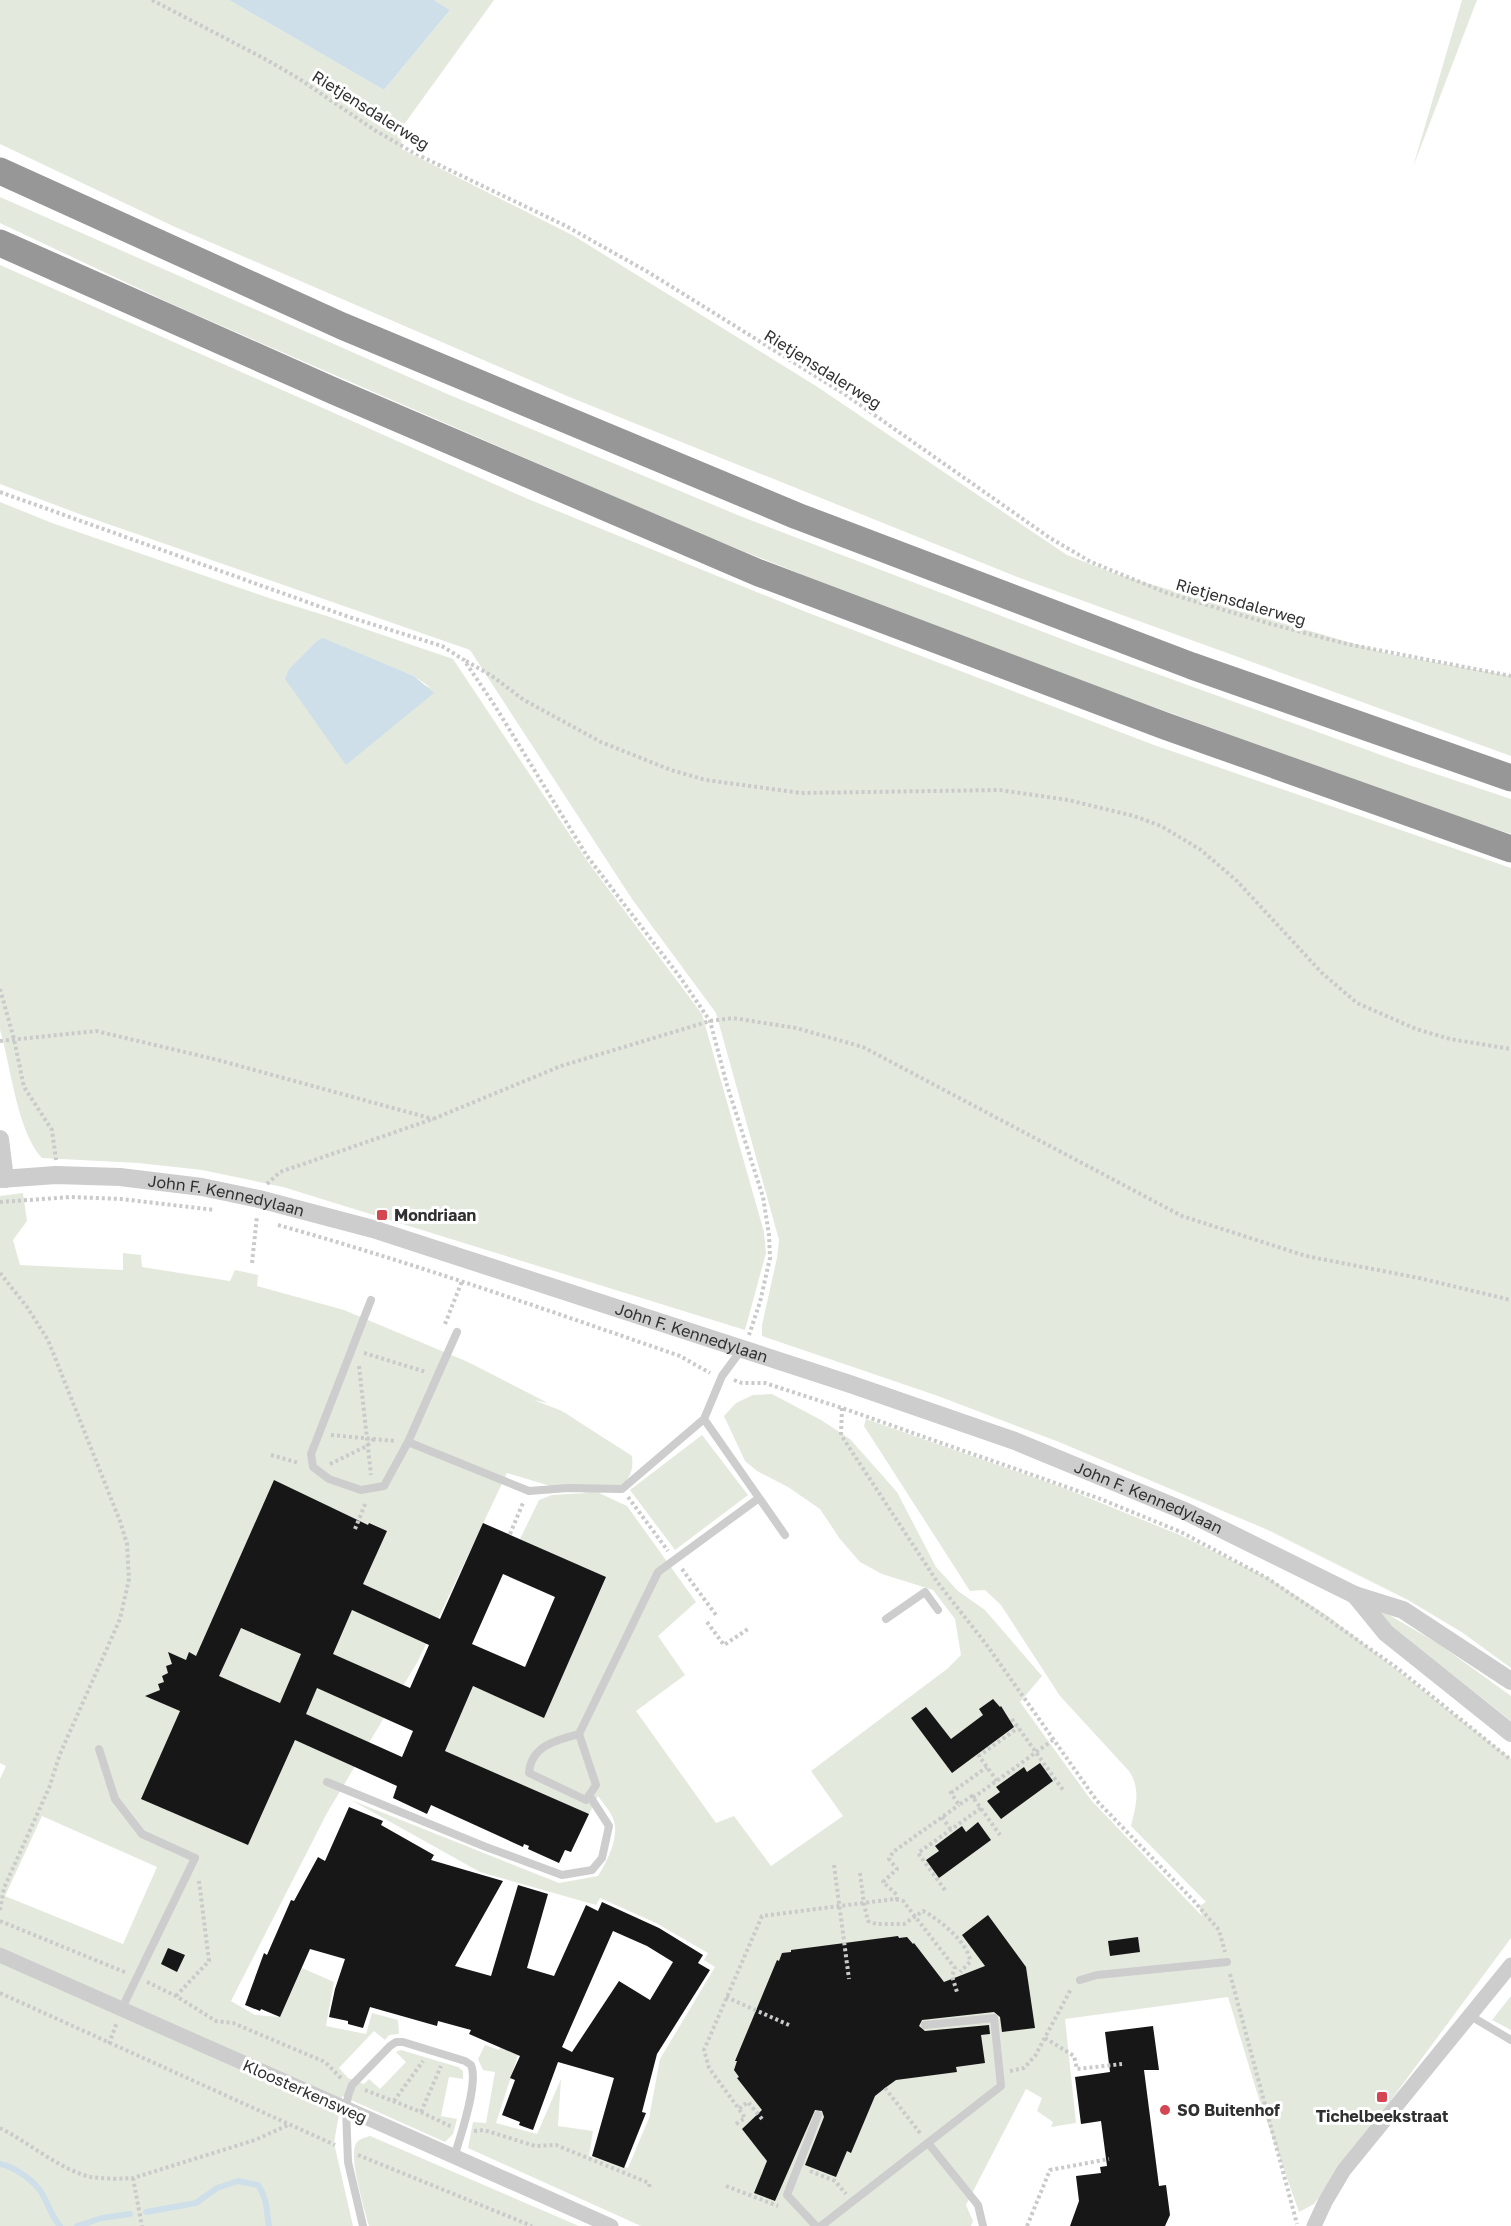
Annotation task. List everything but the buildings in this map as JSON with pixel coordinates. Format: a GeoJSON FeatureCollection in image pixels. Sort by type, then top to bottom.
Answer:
{"type":"FeatureCollection","features":[{"type":"Feature","properties":{"kind":"highway"},"geometry":{"type":"LineString","coordinates":[[0,171],[342,326],[797,516],[1192,666],[1511,778]]}},
{"type":"Feature","properties":{"kind":"highway"},"geometry":{"type":"LineString","coordinates":[[0,243],[336,392],[759,573],[1165,726],[1511,849]]}},
{"type":"Feature","properties":{"kind":"street"},"geometry":{"type":"LineString","coordinates":[[0,1139],[3,1179]]}},
{"type":"Feature","properties":{"kind":"street","name":"John F. Kennedylaan"},"geometry":{"type":"LineString","coordinates":[[3,1179],[56,1176],[120,1177],[202,1186],[259,1198],[373,1229],[742,1349],[1015,1441],[1186,1512],[1355,1595],[1403,1610],[1511,1681]]}},
{"type":"Feature","properties":{"kind":"street","name":"John F. Kennedylaan"},"geometry":{"type":"LineString","coordinates":[[1355,1595],[1386,1633],[1511,1733]]}},
{"type":"Feature","properties":{"kind":"street","name":"Kloosterkensweg"},"geometry":{"type":"LineString","coordinates":[[0,1955],[611,2226]]}},
{"type":"Feature","properties":{"kind":"street"},"geometry":{"type":"LineString","coordinates":[[1314,2226],[1344,2170],[1511,1965]]}},
{"type":"Feature","properties":{"kind":"lane"},"geometry":{"type":"LineString","coordinates":[[371,1300],[355,1350],[311,1454],[313,1467],[329,1479],[362,1490],[384,1486],[408,1442],[457,1332]]}},
{"type":"Feature","properties":{"kind":"lane"},"geometry":{"type":"LineString","coordinates":[[408,1442],[529,1491],[568,1488],[622,1489],[704,1419],[722,1376],[742,1349]]}},
{"type":"Feature","properties":{"kind":"lane"},"geometry":{"type":"LineString","coordinates":[[704,1419],[785,1535]]}},
{"type":"Feature","properties":{"kind":"lane"},"geometry":{"type":"LineString","coordinates":[[579,1734],[542,1747],[530,1761],[529,1773],[586,1800],[596,1785],[579,1734],[658,1572],[759,1498]]}},
{"type":"Feature","properties":{"kind":"lane"},"geometry":{"type":"LineString","coordinates":[[886,1619],[925,1592],[938,1610]]}},
{"type":"Feature","properties":{"kind":"lane"},"geometry":{"type":"LineString","coordinates":[[99,1749],[114,1798],[142,1834],[195,1858],[122,2008]]}},
{"type":"Feature","properties":{"kind":"lane"},"geometry":{"type":"LineString","coordinates":[[327,1782],[486,1847],[562,1875],[592,1870],[602,1858],[609,1826],[589,1795]]}},
{"type":"Feature","properties":{"kind":"lane"},"geometry":{"type":"LineString","coordinates":[[1080,1980],[1097,1975],[1227,1962]]}},
{"type":"Feature","properties":{"kind":"lane"},"geometry":{"type":"LineString","coordinates":[[1469,2015],[1511,2040]]}},
{"type":"Feature","properties":{"kind":"lane"},"geometry":{"type":"LineString","coordinates":[[822,2226],[1001,2086],[994,2018],[926,2025]]}},
{"type":"Feature","properties":{"kind":"lane"},"geometry":{"type":"LineString","coordinates":[[363,2226],[347,2150],[346,2109],[352,2085],[392,2043],[403,2042],[446,2055],[468,2063],[473,2070],[462,2132],[453,2157]]}},
{"type":"Feature","properties":{"kind":"lane"},"geometry":{"type":"LineString","coordinates":[[816,2226],[787,2195],[818,2115]]}},
{"type":"Feature","properties":{"kind":"lane"},"geometry":{"type":"LineString","coordinates":[[928,2143],[978,2205],[983,2226]]}},
{"type":"Feature","properties":{"kind":"path","name":"Rietjensdalerweg"},"geometry":{"type":"LineString","coordinates":[[152,0],[298,78],[376,131],[414,153],[566,226],[648,272],[846,395],[1017,516],[1091,562],[1167,593],[1272,624],[1367,649],[1511,676]]}},
{"type":"Feature","properties":{"kind":"path"},"geometry":{"type":"LineString","coordinates":[[0,492],[349,617],[442,646],[492,676],[524,700],[601,742],[671,770],[706,780],[801,793],[1000,790],[1068,800],[1134,816],[1161,826],[1201,850],[1237,881],[1322,973],[1357,1003],[1416,1029],[1450,1039],[1511,1050]]}},
{"type":"Feature","properties":{"kind":"path"},"geometry":{"type":"LineString","coordinates":[[464,660],[495,706],[587,856],[680,976],[710,1021],[727,1085],[763,1197],[769,1235],[770,1258],[760,1302],[751,1332],[742,1349]]}},
{"type":"Feature","properties":{"kind":"path"},"geometry":{"type":"LineString","coordinates":[[0,989],[24,1087],[52,1130],[55,1142],[56,1176]]}},
{"type":"Feature","properties":{"kind":"path"},"geometry":{"type":"LineString","coordinates":[[252,1263],[259,1198],[280,1172],[434,1119],[561,1066],[710,1021],[733,1018],[796,1028],[863,1047],[1182,1216],[1306,1256],[1419,1278],[1511,1300]]}},
{"type":"Feature","properties":{"kind":"path"},"geometry":{"type":"LineString","coordinates":[[0,1041],[96,1031],[218,1060],[434,1119]]}},
{"type":"Feature","properties":{"kind":"path"},"geometry":{"type":"LineString","coordinates":[[0,1202],[57,1196],[121,1199],[226,1212]]}},
{"type":"Feature","properties":{"kind":"path"},"geometry":{"type":"LineString","coordinates":[[246,1217],[347,1244],[462,1281],[680,1356],[705,1371],[742,1383],[765,1383],[842,1408],[1055,1482],[1181,1532],[1267,1578],[1325,1617],[1397,1668],[1511,1760]]}},
{"type":"Feature","properties":{"kind":"path"},"geometry":{"type":"LineString","coordinates":[[445,1326],[470,1260]]}},
{"type":"Feature","properties":{"kind":"path"},"geometry":{"type":"LineString","coordinates":[[0,1273],[27,1307],[48,1340],[120,1521],[127,1544],[129,1562],[129,1579],[120,1619],[4,1888],[0,1910]]}},
{"type":"Feature","properties":{"kind":"path"},"geometry":{"type":"LineString","coordinates":[[355,1529],[372,1488],[355,1350],[438,1375]]}},
{"type":"Feature","properties":{"kind":"path"},"geometry":{"type":"LineString","coordinates":[[842,1408],[841,1435],[938,1583],[986,1644],[1096,1801],[1193,1900],[1219,1930],[1298,2226]]}},
{"type":"Feature","properties":{"kind":"path"},"geometry":{"type":"LineString","coordinates":[[319,1434],[408,1442]]}},
{"type":"Feature","properties":{"kind":"path"},"geometry":{"type":"LineString","coordinates":[[510,1534],[529,1491]]}},
{"type":"Feature","properties":{"kind":"path"},"geometry":{"type":"LineString","coordinates":[[707,1622],[724,1645],[748,1629]]}},
{"type":"Feature","properties":{"kind":"path"},"geometry":{"type":"LineString","coordinates":[[1012,1719],[1063,1790]]}},
{"type":"Feature","properties":{"kind":"path"},"geometry":{"type":"LineString","coordinates":[[997,1781],[979,1756],[1018,1728]]}},
{"type":"Feature","properties":{"kind":"path"},"geometry":{"type":"LineString","coordinates":[[897,1900],[897,1895],[883,1882],[897,1869],[889,1859],[893,1852],[972,1796],[974,1798],[1053,1740]]}},
{"type":"Feature","properties":{"kind":"path"},"geometry":{"type":"LineString","coordinates":[[959,1805],[950,1792],[987,1767]]}},
{"type":"Feature","properties":{"kind":"path"},"geometry":{"type":"LineString","coordinates":[[974,1798],[1000,1835]]}},
{"type":"Feature","properties":{"kind":"path"},"geometry":{"type":"LineString","coordinates":[[945,1890],[918,1853],[981,1808]]}},
{"type":"Feature","properties":{"kind":"path"},"geometry":{"type":"LineString","coordinates":[[942,1817],[951,1830]]}},
{"type":"Feature","properties":{"kind":"path"},"geometry":{"type":"LineString","coordinates":[[30,1831],[37,1834]]}},
{"type":"Feature","properties":{"kind":"path"},"geometry":{"type":"LineString","coordinates":[[176,1996],[209,1962],[195,1858]]}},
{"type":"Feature","properties":{"kind":"path"},"geometry":{"type":"LineString","coordinates":[[834,1865],[849,1979]]}},
{"type":"Feature","properties":{"kind":"path"},"geometry":{"type":"LineString","coordinates":[[12,1870],[19,1873]]}},
{"type":"Feature","properties":{"kind":"path"},"geometry":{"type":"LineString","coordinates":[[860,1873],[868,1921],[876,1924],[904,1924],[922,1911],[932,1915],[951,1931],[970,1955],[970,1962],[960,1972]]}},
{"type":"Feature","properties":{"kind":"path"},"geometry":{"type":"LineString","coordinates":[[736,2124],[745,2118],[709,2068],[704,2050],[762,1916],[897,1900],[908,1905],[955,1968],[952,1976],[957,1992]]}},
{"type":"Feature","properties":{"kind":"path"},"geometry":{"type":"LineString","coordinates":[[0,1921],[176,1996],[216,2021],[233,2023],[325,2062],[342,2080],[421,2112],[462,2132],[484,2130],[535,2146],[556,2145],[649,2183],[650,2189]]}},
{"type":"Feature","properties":{"kind":"path"},"geometry":{"type":"LineString","coordinates":[[999,2074],[1024,2068],[1035,2056],[1072,1988],[1080,1980]]}},
{"type":"Feature","properties":{"kind":"path"},"geometry":{"type":"LineString","coordinates":[[0,1993],[347,2150],[532,2226]]}},
{"type":"Feature","properties":{"kind":"path"},"geometry":{"type":"LineString","coordinates":[[726,1997],[789,2025]]}},
{"type":"Feature","properties":{"kind":"path"},"geometry":{"type":"LineString","coordinates":[[1045,2038],[1074,2056],[1077,2070],[1122,2064]]}},
{"type":"Feature","properties":{"kind":"path"},"geometry":{"type":"LineString","coordinates":[[394,2101],[431,2051]]}},
{"type":"Feature","properties":{"kind":"path"},"geometry":{"type":"LineString","coordinates":[[421,2112],[446,2055]]}},
{"type":"Feature","properties":{"kind":"path"},"geometry":{"type":"LineString","coordinates":[[885,2088],[928,2143]]}},
{"type":"Feature","properties":{"kind":"path"},"geometry":{"type":"LineString","coordinates":[[739,2109],[748,2102],[762,2119]]}},
{"type":"Feature","properties":{"kind":"path"},"geometry":{"type":"LineString","coordinates":[[0,2128],[75,2171],[91,2177],[134,2178],[255,2140],[289,2124]]}},
{"type":"Feature","properties":{"kind":"path"},"geometry":{"type":"LineString","coordinates":[[1027,2226],[1050,2170],[1109,2159]]}},
{"type":"Feature","properties":{"kind":"path"},"geometry":{"type":"LineString","coordinates":[[798,2167],[835,2181],[852,2202]]}},
{"type":"Feature","properties":{"kind":"path"},"geometry":{"type":"LineString","coordinates":[[134,2178],[142,2226]]}},
{"type":"Feature","properties":{"kind":"path"},"geometry":{"type":"LineString","coordinates":[[726,2186],[778,2206],[783,2194],[787,2195]]}},
{"type":"Feature","properties":{"kind":"shaded area"},"geometry":{"type":"Polygon","coordinates":[[[0,0],[229,0],[384,90],[450,10],[434,0],[494,0],[400,130],[402,149],[574,236],[816,386],[1067,555],[1116,574],[1389,654],[1511,676],[1511,756],[1020,578],[567,396],[175,227],[0,144],[0,0]]]}},
{"type":"Feature","properties":{"kind":"shaded area"},"geometry":{"type":"Polygon","coordinates":[[[229,0],[434,0],[450,10],[384,90],[229,0]]]}},
{"type":"Feature","properties":{"kind":"shaded area"},"geometry":{"type":"Polygon","coordinates":[[[1462,0],[1477,0],[1413,167],[1462,0]]]}},
{"type":"Feature","properties":{"kind":"shaded area"},"geometry":{"type":"Polygon","coordinates":[[[0,197],[445,393],[740,516],[1080,646],[1406,764],[1511,799],[1511,834],[938,629],[698,533],[176,306],[0,223],[0,197]]]}},
{"type":"Feature","properties":{"kind":"shaded area"},"geometry":{"type":"Polygon","coordinates":[[[0,265],[528,499],[806,612],[1154,745],[1511,868],[1511,1668],[1463,1633],[1408,1600],[1268,1530],[1059,1442],[938,1396],[762,1336],[762,1325],[779,1240],[716,1013],[632,899],[470,650],[82,515],[0,484],[0,265]]]}},
{"type":"Feature","properties":{"kind":"shaded area"},"geometry":{"type":"Polygon","coordinates":[[[0,502],[52,523],[453,659],[588,862],[702,1014],[764,1232],[766,1253],[745,1330],[283,1187],[202,1170],[138,1163],[42,1158],[33,1147],[26,1132],[0,1030],[0,502]],[[323,639],[431,688],[414,676],[323,639]]]}},
{"type":"Feature","properties":{"kind":"shaded area"},"geometry":{"type":"Polygon","coordinates":[[[323,638],[414,676],[434,693],[346,765],[285,679],[289,669],[317,641],[323,638]]]}},
{"type":"Feature","properties":{"kind":"shaded area"},"geometry":{"type":"Polygon","coordinates":[[[23,1193],[27,1221],[13,1240],[20,1265],[123,1270],[123,1253],[141,1255],[142,1267],[230,1281],[235,1270],[258,1275],[257,1286],[344,1310],[468,1362],[548,1403],[534,1400],[562,1411],[632,1456],[631,1472],[628,1478],[619,1486],[599,1493],[627,1506],[696,1602],[658,1636],[685,1675],[636,1711],[716,1823],[734,1816],[771,1866],[843,1816],[811,1771],[947,1669],[961,1655],[955,1619],[933,1590],[882,1574],[860,1562],[840,1539],[820,1509],[788,1487],[757,1471],[745,1461],[724,1416],[736,1403],[753,1395],[772,1394],[821,1420],[850,1439],[897,1492],[936,1567],[958,1591],[985,1610],[1042,1676],[1020,1702],[1091,1800],[1202,1916],[1199,1906],[1206,1902],[1131,1826],[1136,1805],[1136,1791],[1129,1771],[1060,1696],[1001,1605],[985,1590],[970,1591],[864,1426],[866,1419],[1064,1488],[1180,1535],[1270,1579],[1328,1616],[1511,1759],[1511,1938],[1314,2204],[1299,2212],[1259,2099],[1228,1997],[1065,2019],[1076,2123],[1051,2127],[1053,2122],[1037,2111],[1042,2098],[1026,2089],[966,2205],[973,2221],[971,2226],[641,2226],[468,2148],[473,2122],[486,2123],[495,2072],[483,2070],[478,2059],[485,2045],[499,2050],[514,2017],[528,2024],[496,2123],[537,2134],[561,2079],[558,2126],[593,2131],[589,2156],[628,2168],[649,2118],[660,2059],[715,1967],[704,1960],[708,1953],[656,1923],[600,1898],[596,1905],[480,1872],[351,1800],[559,1883],[598,1876],[608,1857],[614,1842],[614,1821],[598,1796],[589,1814],[445,1751],[473,1686],[544,1717],[606,1578],[520,1539],[539,1500],[552,1495],[587,1493],[557,1488],[507,1473],[418,1661],[327,1813],[231,2001],[255,2015],[280,2017],[302,1968],[334,1982],[326,2026],[366,2034],[372,2013],[398,2020],[399,2034],[389,2035],[385,2040],[374,2031],[339,2068],[348,2078],[364,2084],[369,2079],[380,2089],[406,2062],[396,2052],[401,2050],[458,2067],[463,2071],[463,2079],[449,2077],[441,2116],[457,2119],[453,2134],[445,2142],[342,2096],[334,2143],[353,2226],[0,2226],[0,1779],[6,1766],[0,1763],[0,1196],[23,1193]],[[42,1816],[5,1896],[123,1944],[157,1867],[42,1816]]]}},
{"type":"Feature","properties":{"kind":"shaded area"},"geometry":{"type":"Polygon","coordinates":[[[702,1435],[748,1495],[675,1550],[630,1490],[702,1435]]]}},
{"type":"Feature","properties":{"kind":"shaded area"},"geometry":{"type":"Polygon","coordinates":[[[1377,1608],[1439,1644],[1511,1696],[1511,1721],[1374,1613],[1377,1608]]]}},
{"type":"Feature","properties":{"kind":"shaded area"},"geometry":{"type":"Polygon","coordinates":[[[1511,1996],[1511,2030],[1492,2020],[1511,1996]]]}},
{"type":"Feature","properties":{"kind":"shaded area"},"geometry":{"type":"Polygon","coordinates":[[[370,2136],[579,2226],[369,2226],[358,2185],[354,2153],[357,2142],[370,2136]]]}},
{"type":"Feature","properties":{"kind":"waterway"},"geometry":{"type":"LineString","coordinates":[[0,2164],[16,2170],[35,2185],[60,2226]]}},
{"type":"Feature","properties":{"kind":"waterway"},"geometry":{"type":"LineString","coordinates":[[146,2212],[196,2203],[217,2188],[238,2181],[258,2185],[265,2200],[269,2226]]}},
{"type":"Feature","properties":{"kind":"waterway"},"geometry":{"type":"LineString","coordinates":[[77,2226],[102,2218],[130,2214]]}},
{"type":"Feature","properties":{"kind":"place","name":"Mondriaan"},"geometry":{"type":"Point","coordinates":[382,1215]}},
{"type":"Feature","properties":{"kind":"place","name":"Tichelbeekstraat"},"geometry":{"type":"Point","coordinates":[1382,2097]}},
{"type":"Feature","properties":{"kind":"place","name":"SO Buitenhof"},"geometry":{"type":"Point","coordinates":[1165,2110]}}]}
